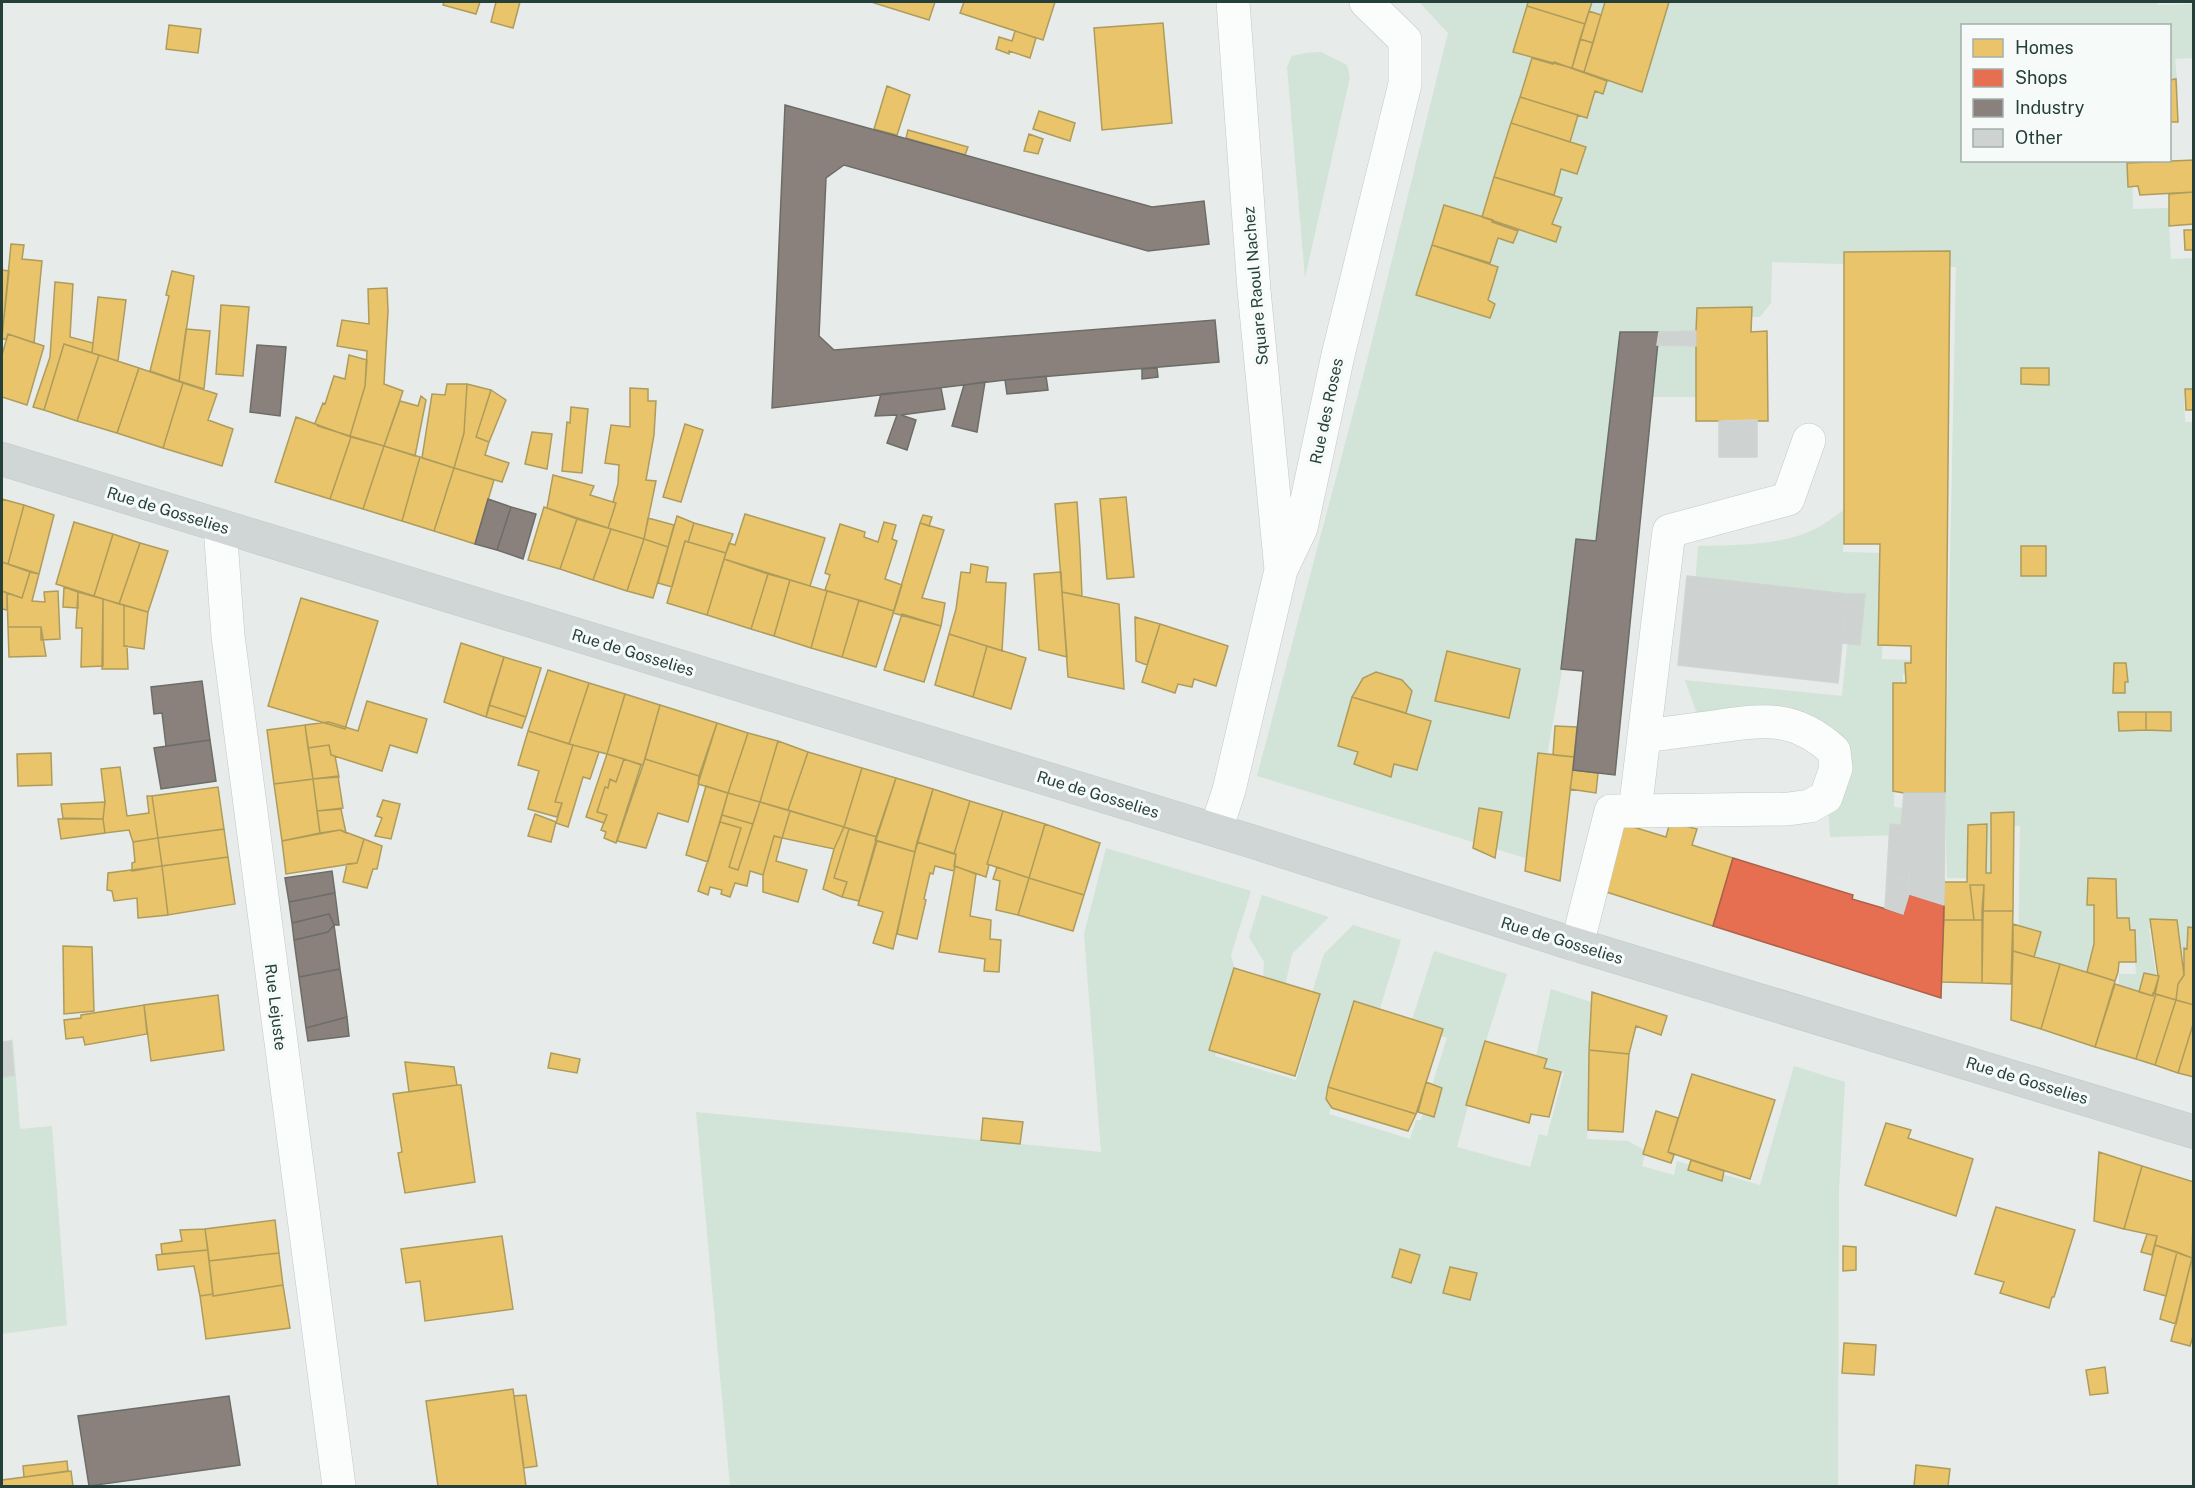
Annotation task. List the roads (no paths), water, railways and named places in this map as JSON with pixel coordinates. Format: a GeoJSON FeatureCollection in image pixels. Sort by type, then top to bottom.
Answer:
{"type":"FeatureCollection","features":[{"type":"Feature","properties":{"kind":"main road","name":"Rue de Gosselies"},"geometry":{"type":"LineString","coordinates":[[2,459],[1216,830],[1577,945],[2193,1132]]}},
{"type":"Feature","properties":{"kind":"street","name":"Square Raoul Nachez"},"geometry":{"type":"LineString","coordinates":[[1233,2],[1254,290],[1281,570]]}},
{"type":"Feature","properties":{"kind":"street","name":"Rue des Roses"},"geometry":{"type":"LineString","coordinates":[[1216,830],[1229,790],[1281,570],[1301,528],[1338,355],[1405,84],[1405,40],[1366,2]]}},
{"type":"Feature","properties":{"kind":"street"},"geometry":{"type":"LineString","coordinates":[[1635,811],[1669,531],[1788,499],[1809,440]]}},
{"type":"Feature","properties":{"kind":"street","name":"Rue Lejuste"},"geometry":{"type":"LineString","coordinates":[[220,526],[228,636],[339,1486]]}},
{"type":"Feature","properties":{"kind":"street"},"geometry":{"type":"LineString","coordinates":[[1577,945],[1611,811],[1788,809],[1810,806],[1826,797],[1836,768],[1834,751],[1824,741],[1805,730],[1783,722],[1761,720],[1644,736]]}}]}
